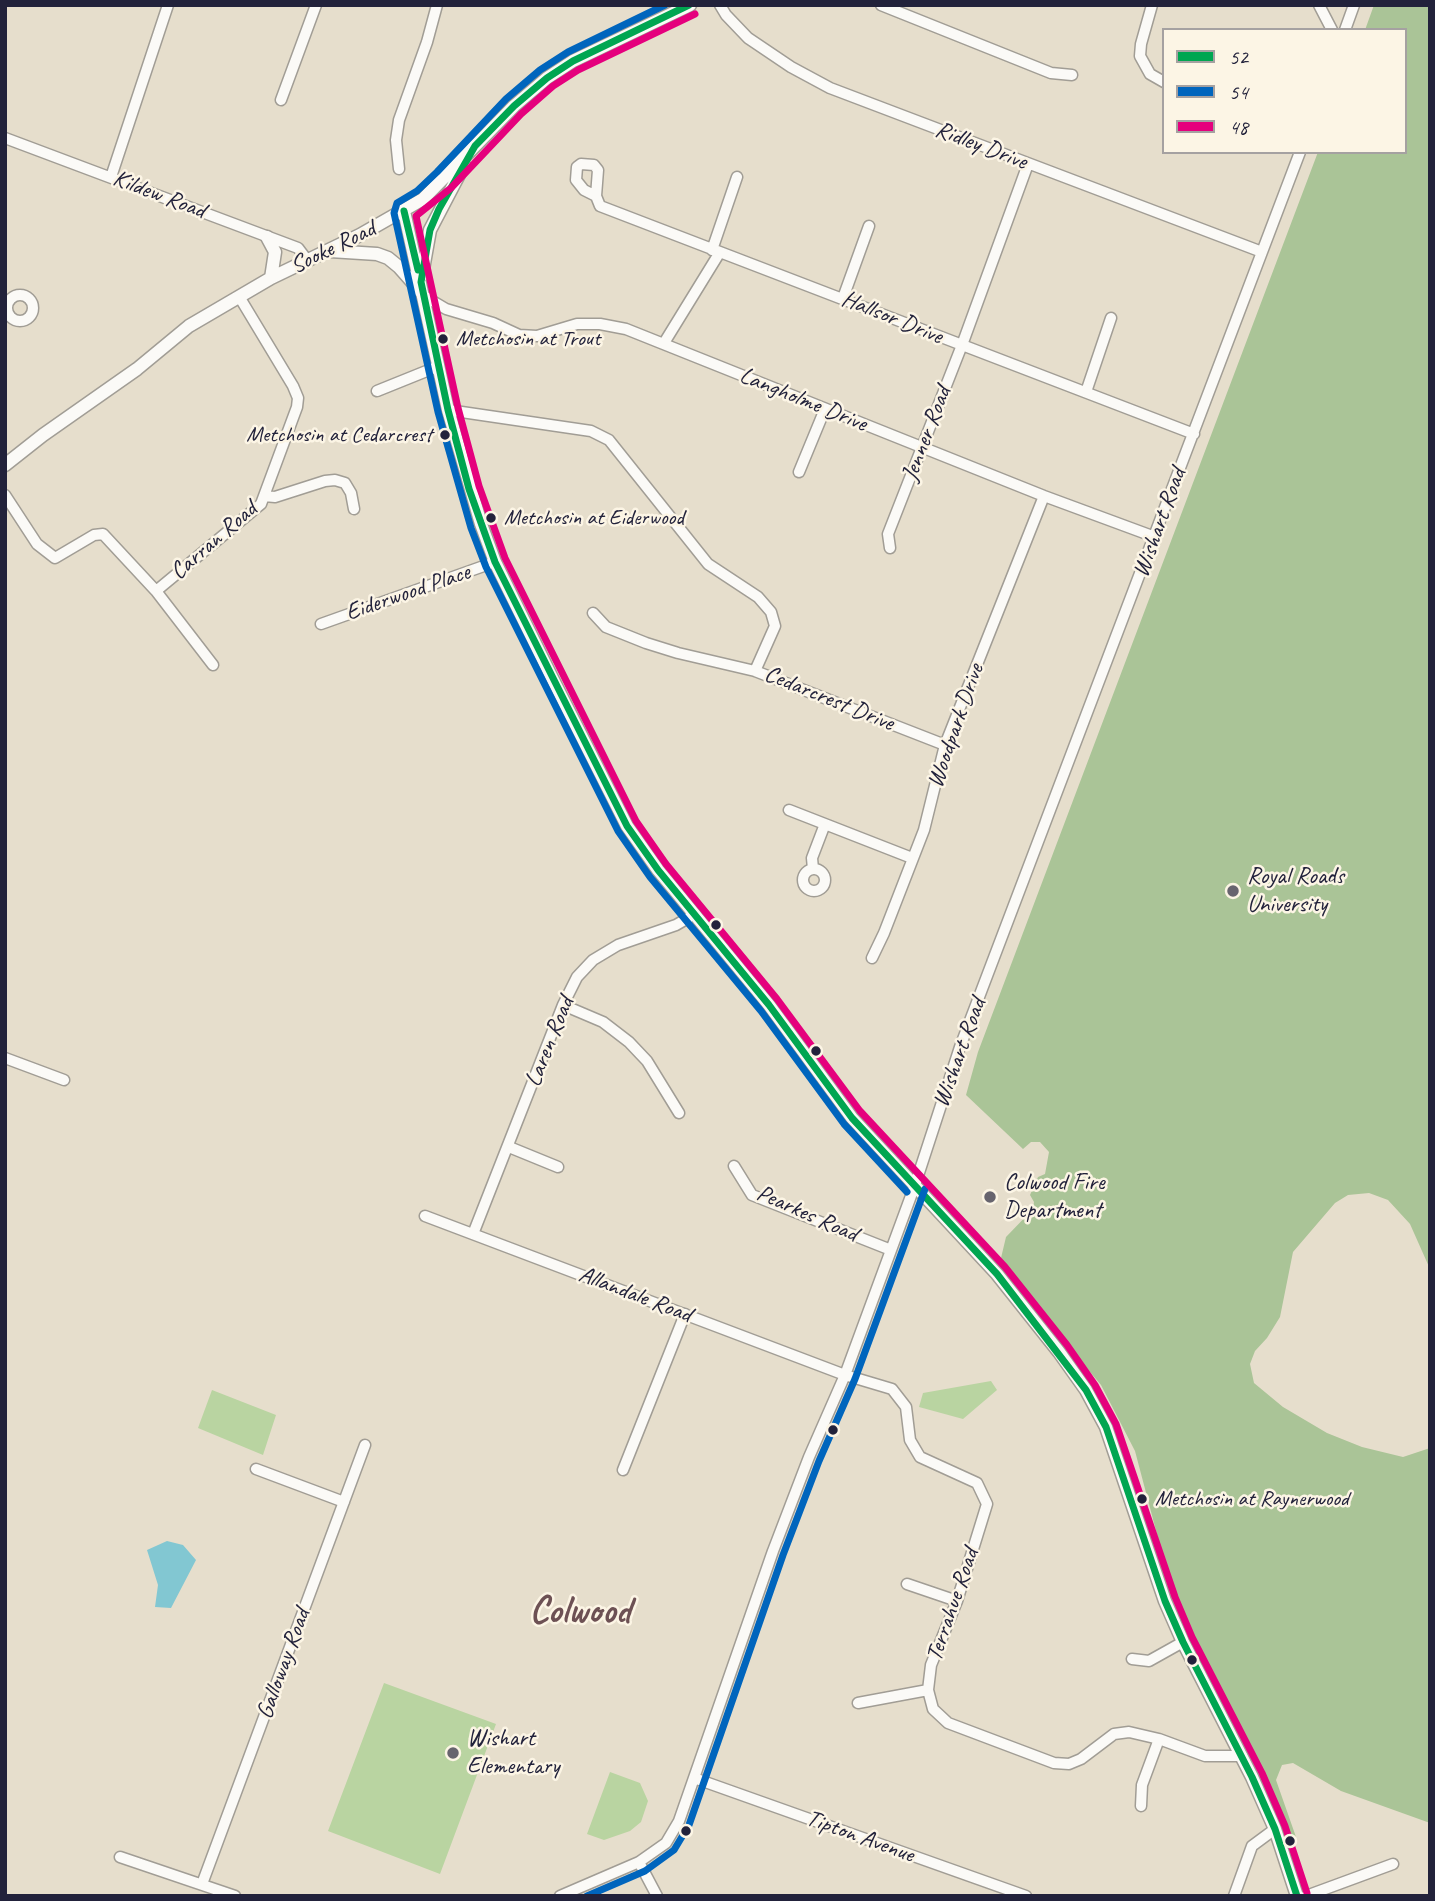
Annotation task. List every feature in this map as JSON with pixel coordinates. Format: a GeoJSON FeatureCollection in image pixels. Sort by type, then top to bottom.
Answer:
{"type":"FeatureCollection","features":[{"type":"Feature","properties":{"kind":"main road","name":"Sooke Road"},"geometry":{"type":"LineString","coordinates":[[6,464],[137,369],[189,326],[271,278],[423,199],[547,78],[573,61],[690,5]]}},
{"type":"Feature","properties":{"kind":"main road"},"geometry":{"type":"LineString","coordinates":[[421,282],[430,230],[475,146]]}},
{"type":"Feature","properties":{"kind":"main road"},"geometry":{"type":"LineString","coordinates":[[404,211],[448,410],[469,489],[495,562],[628,826],[658,870],[763,997],[852,1118],[997,1274],[1086,1390],[1106,1427],[1149,1558],[1183,1642],[1242,1756],[1275,1829],[1297,1896]]}},
{"type":"Feature","properties":{"kind":"main road"},"geometry":{"type":"LineString","coordinates":[[267,237],[275,252],[271,278]]}},
{"type":"Feature","properties":{"kind":"main road"},"geometry":{"type":"LineString","coordinates":[[327,251],[377,254],[388,258],[424,296]]}},
{"type":"Feature","properties":{"kind":"street"},"geometry":{"type":"LineString","coordinates":[[111,177],[168,5]]}},
{"type":"Feature","properties":{"kind":"street"},"geometry":{"type":"LineString","coordinates":[[281,100],[316,5]]}},
{"type":"Feature","properties":{"kind":"street"},"geometry":{"type":"LineString","coordinates":[[399,169],[396,140],[399,120],[432,29],[437,5]]}},
{"type":"Feature","properties":{"kind":"street","name":"Ridley Drive"},"geometry":{"type":"LineString","coordinates":[[720,5],[748,38],[791,67],[831,88],[1262,252]]}},
{"type":"Feature","properties":{"kind":"street"},"geometry":{"type":"LineString","coordinates":[[881,5],[1051,74],[1072,75]]}},
{"type":"Feature","properties":{"kind":"street"},"geometry":{"type":"LineString","coordinates":[[1152,5],[1140,44],[1140,56],[1150,74],[1162,81]]}},
{"type":"Feature","properties":{"kind":"street"},"geometry":{"type":"LineString","coordinates":[[1318,5],[1331,28]]}},
{"type":"Feature","properties":{"kind":"street"},"geometry":{"type":"LineString","coordinates":[[1346,28],[1354,5]]}},
{"type":"Feature","properties":{"kind":"street","name":"Kildew Road"},"geometry":{"type":"LineString","coordinates":[[5,138],[298,248],[307,260]]}},
{"type":"Feature","properties":{"kind":"street","name":"Wishart Road"},"geometry":{"type":"LineString","coordinates":[[560,1896],[639,1862],[666,1843],[674,1832],[773,1551],[809,1457],[845,1375],[915,1185],[960,1047],[1299,154]]}},
{"type":"Feature","properties":{"kind":"street","name":"Jenner Road"},"geometry":{"type":"LineString","coordinates":[[890,548],[888,534],[962,345],[1028,164]]}},
{"type":"Feature","properties":{"kind":"street"},"geometry":{"type":"LineString","coordinates":[[664,343],[716,251],[737,177]]}},
{"type":"Feature","properties":{"kind":"street","name":"Hallsor Drive"},"geometry":{"type":"LineString","coordinates":[[596,196],[600,206],[1194,434]]}},
{"type":"Feature","properties":{"kind":"street"},"geometry":{"type":"LineString","coordinates":[[843,298],[869,226]]}},
{"type":"Feature","properties":{"kind":"street","name":"Langholme Drive"},"geometry":{"type":"LineString","coordinates":[[424,296],[446,309],[494,323],[519,335],[537,336],[577,324],[600,324],[626,329],[1044,496],[1155,537]]}},
{"type":"Feature","properties":{"kind":"street","name":"Carran Road"},"geometry":{"type":"LineString","coordinates":[[156,591],[255,510],[264,496],[298,407],[298,398],[240,298]]}},
{"type":"Feature","properties":{"kind":"street"},"geometry":{"type":"LineString","coordinates":[[430,324],[446,309]]}},
{"type":"Feature","properties":{"kind":"street"},"geometry":{"type":"LineString","coordinates":[[1086,392],[1111,318]]}},
{"type":"Feature","properties":{"kind":"street"},"geometry":{"type":"LineString","coordinates":[[377,391],[439,366]]}},
{"type":"Feature","properties":{"kind":"street"},"geometry":{"type":"LineString","coordinates":[[799,472],[825,409]]}},
{"type":"Feature","properties":{"kind":"street","name":"Cedarcrest Drive"},"geometry":{"type":"LineString","coordinates":[[448,410],[591,431],[609,440],[708,565],[758,597],[771,612],[775,626],[755,671],[945,745]]}},
{"type":"Feature","properties":{"kind":"street"},"geometry":{"type":"LineString","coordinates":[[264,496],[275,497],[335,480],[345,483],[351,493],[354,509]]}},
{"type":"Feature","properties":{"kind":"street"},"geometry":{"type":"LineString","coordinates":[[5,495],[37,544],[55,558],[94,535],[103,534],[156,591],[214,665]]}},
{"type":"Feature","properties":{"kind":"street","name":"Woodpark Drive"},"geometry":{"type":"LineString","coordinates":[[872,958],[924,830],[945,745],[1044,496]]}},
{"type":"Feature","properties":{"kind":"street","name":"Eiderwood Place"},"geometry":{"type":"LineString","coordinates":[[321,624],[495,562]]}},
{"type":"Feature","properties":{"kind":"street"},"geometry":{"type":"LineString","coordinates":[[593,613],[606,627],[646,643],[755,671]]}},
{"type":"Feature","properties":{"kind":"street"},"geometry":{"type":"LineString","coordinates":[[789,810],[912,858]]}},
{"type":"Feature","properties":{"kind":"street"},"geometry":{"type":"LineString","coordinates":[[813,869],[813,858],[825,824]]}},
{"type":"Feature","properties":{"kind":"street","name":"Laren Road"},"geometry":{"type":"LineString","coordinates":[[473,1234],[563,1005],[577,976],[593,960],[618,945],[676,925],[695,914]]}},
{"type":"Feature","properties":{"kind":"street"},"geometry":{"type":"LineString","coordinates":[[563,1005],[603,1022],[629,1042],[648,1061],[679,1113]]}},
{"type":"Feature","properties":{"kind":"street"},"geometry":{"type":"LineString","coordinates":[[5,1058],[64,1080]]}},
{"type":"Feature","properties":{"kind":"street"},"geometry":{"type":"LineString","coordinates":[[509,1147],[558,1167]]}},
{"type":"Feature","properties":{"kind":"street","name":"Pearkes Road"},"geometry":{"type":"LineString","coordinates":[[734,1166],[751,1195],[891,1250]]}},
{"type":"Feature","properties":{"kind":"street","name":"Allandale Road"},"geometry":{"type":"LineString","coordinates":[[425,1216],[845,1375]]}},
{"type":"Feature","properties":{"kind":"street"},"geometry":{"type":"LineString","coordinates":[[623,1471],[685,1314]]}},
{"type":"Feature","properties":{"kind":"street","name":"Terrahue Road"},"geometry":{"type":"LineString","coordinates":[[845,1375],[892,1390],[906,1408],[910,1440],[920,1457],[977,1483],[987,1504],[957,1601],[931,1665],[928,1690],[933,1709],[948,1723],[1054,1763],[1069,1764],[1081,1759],[1114,1734],[1129,1732],[1159,1739],[1205,1756],[1242,1756]]}},
{"type":"Feature","properties":{"kind":"street","name":"Galloway Road"},"geometry":{"type":"LineString","coordinates":[[202,1884],[365,1445]]}},
{"type":"Feature","properties":{"kind":"street"},"geometry":{"type":"LineString","coordinates":[[256,1469],[344,1502]]}},
{"type":"Feature","properties":{"kind":"street"},"geometry":{"type":"LineString","coordinates":[[907,1584],[957,1601]]}},
{"type":"Feature","properties":{"kind":"street"},"geometry":{"type":"LineString","coordinates":[[1132,1659],[1149,1661],[1183,1642]]}},
{"type":"Feature","properties":{"kind":"street"},"geometry":{"type":"LineString","coordinates":[[858,1703],[928,1690]]}},
{"type":"Feature","properties":{"kind":"street"},"geometry":{"type":"LineString","coordinates":[[1141,1806],[1142,1785],[1159,1739]]}},
{"type":"Feature","properties":{"kind":"street","name":"Tipton Avenue"},"geometry":{"type":"LineString","coordinates":[[694,1778],[1026,1896]]}},
{"type":"Feature","properties":{"kind":"street"},"geometry":{"type":"LineString","coordinates":[[1234,1896],[1252,1846],[1275,1829]]}},
{"type":"Feature","properties":{"kind":"street"},"geometry":{"type":"LineString","coordinates":[[120,1857],[236,1896]]}},
{"type":"Feature","properties":{"kind":"street"},"geometry":{"type":"LineString","coordinates":[[639,1862],[657,1896]]}},
{"type":"Feature","properties":{"kind":"street"},"geometry":{"type":"LineString","coordinates":[[1306,1896],[1394,1864]]}},
{"type":"Feature","properties":{"kind":"green space","name":"Royal Roads University"},"geometry":{"type":"Polygon","coordinates":[[[1374,5],[1430,5],[1430,1269],[1410,1224],[1388,1200],[1369,1193],[1348,1195],[1335,1203],[1293,1252],[1280,1317],[1255,1351],[1250,1364],[1254,1383],[1283,1407],[1327,1433],[1362,1447],[1403,1457],[1430,1448],[1430,1823],[1341,1791],[1293,1763],[1282,1765],[1276,1780],[1296,1837],[1296,1845],[1289,1841],[1264,1783],[1182,1629],[1135,1451],[1101,1385],[1016,1283],[1001,1258],[1006,1237],[1033,1209],[1034,1202],[1030,1195],[1038,1177],[1045,1174],[1049,1152],[1040,1142],[1031,1142],[1023,1149],[966,1095],[978,1052],[1317,154],[1407,154],[1407,28],[1366,28],[1374,5]]]}},
{"type":"Feature","properties":{"kind":"green space"},"geometry":{"type":"Polygon","coordinates":[[[991,1381],[997,1390],[963,1419],[919,1407],[923,1393],[991,1381]]]}},
{"type":"Feature","properties":{"kind":"green space"},"geometry":{"type":"Polygon","coordinates":[[[212,1390],[276,1415],[263,1455],[198,1428],[212,1390]]]}},
{"type":"Feature","properties":{"kind":"green space"},"geometry":{"type":"Polygon","coordinates":[[[384,1683],[496,1724],[440,1874],[328,1831],[384,1683]]]}},
{"type":"Feature","properties":{"kind":"green space"},"geometry":{"type":"Polygon","coordinates":[[[610,1772],[640,1783],[648,1801],[641,1822],[630,1831],[604,1840],[587,1834],[610,1772]]]}},
{"type":"Feature","properties":{"kind":"water"},"geometry":{"type":"Polygon","coordinates":[[[167,1541],[183,1545],[196,1560],[171,1608],[155,1607],[158,1585],[147,1550],[167,1541]]]}},
{"type":"Feature","properties":{"kind":"transit line","name":"54"},"geometry":{"type":"LineString","coordinates":[[665,5],[568,52],[540,70],[506,99],[417,191],[397,203],[394,213],[438,412],[471,528],[486,567],[618,831],[650,877],[761,1011],[844,1124],[907,1192]]}},
{"type":"Feature","properties":{"kind":"transit line","name":"52"},"geometry":{"type":"LineString","coordinates":[[689,5],[573,61],[547,78],[514,106],[475,146],[439,209],[430,230],[421,282],[448,410],[469,489],[495,562],[627,826],[658,870],[769,1005],[852,1118],[997,1274],[1086,1390],[1106,1427],[1165,1601],[1252,1777],[1275,1829],[1297,1896]]}},
{"type":"Feature","properties":{"kind":"transit line","name":"48"},"geometry":{"type":"LineString","coordinates":[[695,14],[578,70],[553,86],[521,114],[451,188],[416,216],[458,408],[479,486],[505,558],[636,821],[666,864],[777,999],[860,1111],[1005,1267],[1095,1385],[1116,1424],[1175,1597],[1192,1637],[1262,1773],[1285,1826],[1307,1893]]}},
{"type":"Feature","properties":{"kind":"transit line","name":"52"},"geometry":{"type":"LineString","coordinates":[[404,211],[418,270]]}},
{"type":"Feature","properties":{"kind":"transit line","name":"54"},"geometry":{"type":"LineString","coordinates":[[587,1896],[645,1871],[674,1850],[689,1825],[783,1555],[819,1461],[855,1379],[925,1189]]}},
{"type":"Feature","properties":{"kind":"place","name":"Metchosin at Trout"},"geometry":{"type":"Point","coordinates":[443,339]}},
{"type":"Feature","properties":{"kind":"place","name":"Metchosin at Cedarcrest"},"geometry":{"type":"Point","coordinates":[445,435]}},
{"type":"Feature","properties":{"kind":"place","name":"Metchosin at Eiderwood"},"geometry":{"type":"Point","coordinates":[491,518]}},
{"type":"Feature","properties":{"kind":"place","name":"Royal Roads University"},"geometry":{"type":"Point","coordinates":[1233,891]}},
{"type":"Feature","properties":{"kind":"place","name":"Colwood Fire Department"},"geometry":{"type":"Point","coordinates":[990,1197]}},
{"type":"Feature","properties":{"kind":"place","name":"Metchosin at Raynerwood"},"geometry":{"type":"Point","coordinates":[1142,1499]}},
{"type":"Feature","properties":{"kind":"place","name":"Wishart Elementary"},"geometry":{"type":"Point","coordinates":[453,1753]}},
{"type":"Feature","properties":{"kind":"district","name":"Colwood"},"geometry":{"type":"Point","coordinates":[580,1612]}}]}
